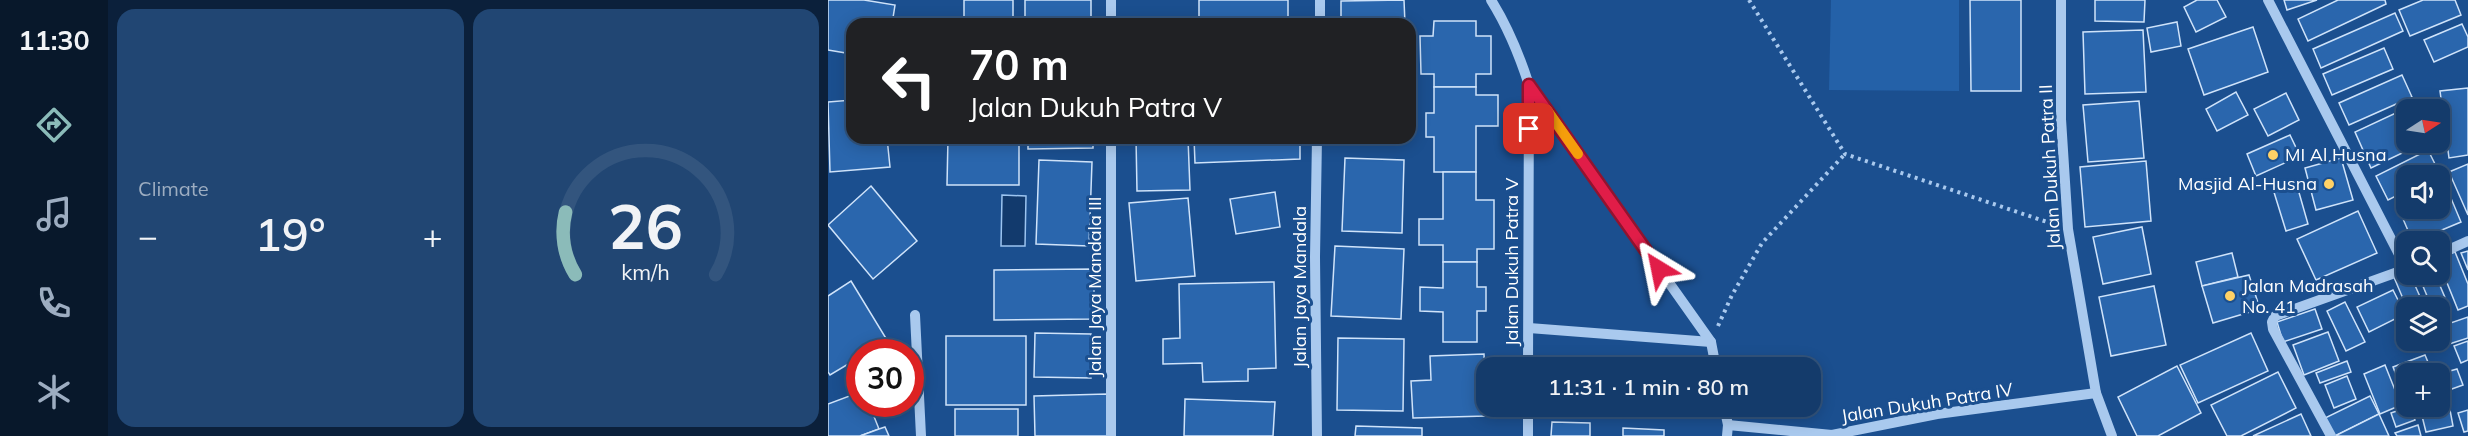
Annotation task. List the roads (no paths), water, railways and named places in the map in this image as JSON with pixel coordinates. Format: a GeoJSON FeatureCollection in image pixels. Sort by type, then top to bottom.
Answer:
{"type":"FeatureCollection","features":[{"type":"Feature","properties":{"kind":"street"},"geometry":{"type":"LineString","coordinates":[[1111,0],[1111,18]]}},
{"type":"Feature","properties":{"kind":"street"},"geometry":{"type":"LineString","coordinates":[[1320,0],[1320,18]]}},
{"type":"Feature","properties":{"kind":"street"},"geometry":{"type":"LineString","coordinates":[[1491,0],[1516,46],[1529,85],[1711,342],[1714,357]]}},
{"type":"Feature","properties":{"kind":"street","name":"Jalan Dukuh Patra II"},"geometry":{"type":"LineString","coordinates":[[2061,0],[2061,119],[2068,229],[2096,393],[2112,436]]}},
{"type":"Feature","properties":{"kind":"street"},"geometry":{"type":"LineString","coordinates":[[2268,0],[2396,249]]}},
{"type":"Feature","properties":{"kind":"street","name":"Jalan Dukuh Patra V"},"geometry":{"type":"LineString","coordinates":[[1528,357],[1529,85]]}},
{"type":"Feature","properties":{"kind":"street","name":"Jalan Jaya Mandala III"},"geometry":{"type":"LineString","coordinates":[[1111,144],[1112,436]]}},
{"type":"Feature","properties":{"kind":"street","name":"Jalan Jaya Mandala"},"geometry":{"type":"LineString","coordinates":[[1317,144],[1315,257],[1317,436]]}},
{"type":"Feature","properties":{"kind":"street"},"geometry":{"type":"LineString","coordinates":[[2450,249],[2468,241]]}},
{"type":"Feature","properties":{"kind":"street"},"geometry":{"type":"LineString","coordinates":[[2331,436],[2273,329],[2272,322],[2276,316],[2396,272]]}},
{"type":"Feature","properties":{"kind":"street"},"geometry":{"type":"LineString","coordinates":[[915,315],[921,436]]}},
{"type":"Feature","properties":{"kind":"street"},"geometry":{"type":"LineString","coordinates":[[1529,328],[1711,342]]}},
{"type":"Feature","properties":{"kind":"street","name":"Jalan Dukuh Patra IV"},"geometry":{"type":"LineString","coordinates":[[1727,431],[1832,435],[1937,414],[2096,393]]}},
{"type":"Feature","properties":{"kind":"street"},"geometry":{"type":"LineString","coordinates":[[1528,417],[1528,436]]}},
{"type":"Feature","properties":{"kind":"place","name":"MI Al Husna"},"geometry":{"type":"Point","coordinates":[2273,155]}},
{"type":"Feature","properties":{"kind":"place","name":"Masjid Al-Husna"},"geometry":{"type":"Point","coordinates":[2329,184]}},
{"type":"Feature","properties":{"kind":"place","name":"Jalan Madrasah No. 41"},"geometry":{"type":"Point","coordinates":[2230,296]}}]}
